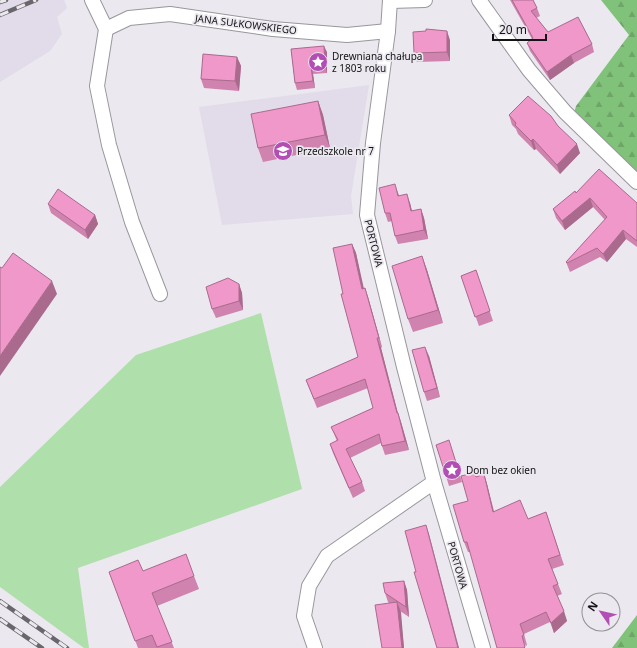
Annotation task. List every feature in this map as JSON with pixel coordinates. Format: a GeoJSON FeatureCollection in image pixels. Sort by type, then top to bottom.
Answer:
{"type":"FeatureCollection","features":[{"type":"Feature","properties":{"kind":"street"},"geometry":{"type":"LineString","coordinates":[[92,0],[106,29],[97,86],[109,145],[132,222],[160,294]]}},
{"type":"Feature","properties":{"kind":"street"},"geometry":{"type":"LineString","coordinates":[[390,1],[425,0]]}},
{"type":"Feature","properties":{"kind":"street"},"geometry":{"type":"LineString","coordinates":[[479,0],[530,70],[565,112],[637,182]]}},
{"type":"Feature","properties":{"kind":"street","name":"PORTOWA"},"geometry":{"type":"LineString","coordinates":[[390,1],[388,31],[373,143],[367,215],[404,368],[434,482],[483,648]]}},
{"type":"Feature","properties":{"kind":"street","name":"JANA SUŁKOWSKIEGO"},"geometry":{"type":"LineString","coordinates":[[106,29],[129,18],[170,14],[273,30],[347,35],[388,31]]}},
{"type":"Feature","properties":{"kind":"street"},"geometry":{"type":"LineString","coordinates":[[315,648],[304,616],[309,586],[327,556],[434,482]]}},
{"type":"Feature","properties":{"kind":"shaded area"},"geometry":{"type":"Polygon","coordinates":[[[0,0],[64,0],[67,8],[57,17],[62,34],[50,51],[0,82],[0,0]]]}},
{"type":"Feature","properties":{"kind":"shaded area","name":"Przedszkole nr 7"},"geometry":{"type":"Polygon","coordinates":[[[369,85],[351,196],[353,214],[222,225],[199,107],[369,85]]]}},
{"type":"Feature","properties":{"kind":"green space"},"geometry":{"type":"Polygon","coordinates":[[[601,0],[637,0],[637,173],[574,113],[576,106],[629,35],[601,0]]]}},
{"type":"Feature","properties":{"kind":"green space"},"geometry":{"type":"Polygon","coordinates":[[[261,313],[302,489],[78,568],[89,648],[84,648],[0,587],[0,487],[136,355],[261,313]]]}},
{"type":"Feature","properties":{"kind":"green space"},"geometry":{"type":"Polygon","coordinates":[[[637,615],[637,648],[612,648],[637,615]]]}},
{"type":"Feature","properties":{"kind":"building"},"geometry":{"type":"Polygon","coordinates":[[[512,0],[533,0],[537,8],[531,11],[548,32],[578,17],[592,44],[571,55],[547,72],[527,43],[533,38],[512,0]]]}},
{"type":"Feature","properties":{"kind":"building"},"geometry":{"type":"Polygon","coordinates":[[[426,29],[447,31],[447,52],[414,53],[413,32],[426,31],[426,29]]]}},
{"type":"Feature","properties":{"kind":"building"},"geometry":{"type":"Polygon","coordinates":[[[324,46],[325,66],[311,67],[313,81],[295,83],[291,49],[324,46]]]}},
{"type":"Feature","properties":{"kind":"building"},"geometry":{"type":"Polygon","coordinates":[[[203,54],[237,57],[235,81],[201,79],[203,54]]]}},
{"type":"Feature","properties":{"kind":"building"},"geometry":{"type":"Polygon","coordinates":[[[528,96],[551,116],[558,126],[577,144],[557,165],[533,139],[531,141],[515,125],[516,123],[509,115],[528,96]]]}},
{"type":"Feature","properties":{"kind":"building"},"geometry":{"type":"Polygon","coordinates":[[[318,101],[325,135],[258,148],[251,114],[318,101]]]}},
{"type":"Feature","properties":{"kind":"building"},"geometry":{"type":"Polygon","coordinates":[[[599,169],[637,203],[637,241],[623,230],[603,254],[597,248],[567,263],[566,262],[607,217],[590,198],[562,221],[553,209],[575,191],[576,193],[599,169]]]}},
{"type":"Feature","properties":{"kind":"building"},"geometry":{"type":"Polygon","coordinates":[[[395,184],[398,196],[407,194],[411,211],[421,209],[424,230],[395,236],[390,213],[385,213],[379,188],[395,184]]]}},
{"type":"Feature","properties":{"kind":"building"},"geometry":{"type":"Polygon","coordinates":[[[58,189],[95,215],[85,230],[48,204],[58,189]]]}},
{"type":"Feature","properties":{"kind":"building"},"geometry":{"type":"Polygon","coordinates":[[[352,244],[362,289],[365,288],[405,441],[382,446],[379,434],[346,449],[362,482],[349,488],[330,444],[338,440],[331,427],[373,408],[365,379],[314,399],[306,380],[358,357],[341,294],[343,294],[333,248],[352,244]]]}},
{"type":"Feature","properties":{"kind":"building"},"geometry":{"type":"Polygon","coordinates":[[[13,253],[52,281],[0,356],[0,267],[2,268],[13,253]]]}},
{"type":"Feature","properties":{"kind":"building"},"geometry":{"type":"Polygon","coordinates":[[[422,256],[438,310],[408,319],[392,266],[422,256]]]}},
{"type":"Feature","properties":{"kind":"building"},"geometry":{"type":"Polygon","coordinates":[[[476,270],[490,311],[475,317],[461,276],[476,270]]]}},
{"type":"Feature","properties":{"kind":"building"},"geometry":{"type":"Polygon","coordinates":[[[228,278],[239,284],[239,301],[212,309],[206,287],[228,278]]]}},
{"type":"Feature","properties":{"kind":"building"},"geometry":{"type":"Polygon","coordinates":[[[425,347],[437,388],[424,392],[412,350],[425,347]]]}},
{"type":"Feature","properties":{"kind":"building"},"geometry":{"type":"Polygon","coordinates":[[[449,440],[459,472],[446,476],[436,445],[449,440]]]}},
{"type":"Feature","properties":{"kind":"building"},"geometry":{"type":"Polygon","coordinates":[[[474,473],[476,477],[484,474],[493,512],[520,500],[528,519],[546,512],[560,555],[548,559],[558,584],[553,586],[564,611],[551,623],[546,612],[520,624],[524,635],[522,636],[524,648],[497,648],[467,542],[464,542],[453,505],[468,501],[461,476],[474,473]]]}},
{"type":"Feature","properties":{"kind":"building"},"geometry":{"type":"Polygon","coordinates":[[[426,525],[458,648],[437,648],[414,572],[416,572],[405,531],[426,525]]]}},
{"type":"Feature","properties":{"kind":"building"},"geometry":{"type":"Polygon","coordinates":[[[186,554],[194,576],[152,593],[172,642],[157,647],[152,635],[135,641],[109,572],[138,560],[143,571],[186,554]]]}},
{"type":"Feature","properties":{"kind":"building"},"geometry":{"type":"Polygon","coordinates":[[[404,581],[406,607],[385,593],[383,583],[404,581]]]}},
{"type":"Feature","properties":{"kind":"building"},"geometry":{"type":"Polygon","coordinates":[[[397,602],[402,648],[382,648],[375,605],[397,602]]]}},
{"type":"Feature","properties":{"kind":"railway"},"geometry":{"type":"LineString","coordinates":[[0,2],[6,0]]}},
{"type":"Feature","properties":{"kind":"railway"},"geometry":{"type":"LineString","coordinates":[[0,15],[36,0]]}},
{"type":"Feature","properties":{"kind":"railway"},"geometry":{"type":"LineString","coordinates":[[0,601],[67,648]]}},
{"type":"Feature","properties":{"kind":"railway"},"geometry":{"type":"LineString","coordinates":[[0,619],[42,648]]}},
{"type":"Feature","properties":{"kind":"place","name":"Drewniana chałupa z 1803 roku"},"geometry":{"type":"Point","coordinates":[318,62]}},
{"type":"Feature","properties":{"kind":"place","name":"Przedszkole nr 7"},"geometry":{"type":"Point","coordinates":[283,151]}},
{"type":"Feature","properties":{"kind":"place","name":"Dom bez okien"},"geometry":{"type":"Point","coordinates":[452,470]}}]}
